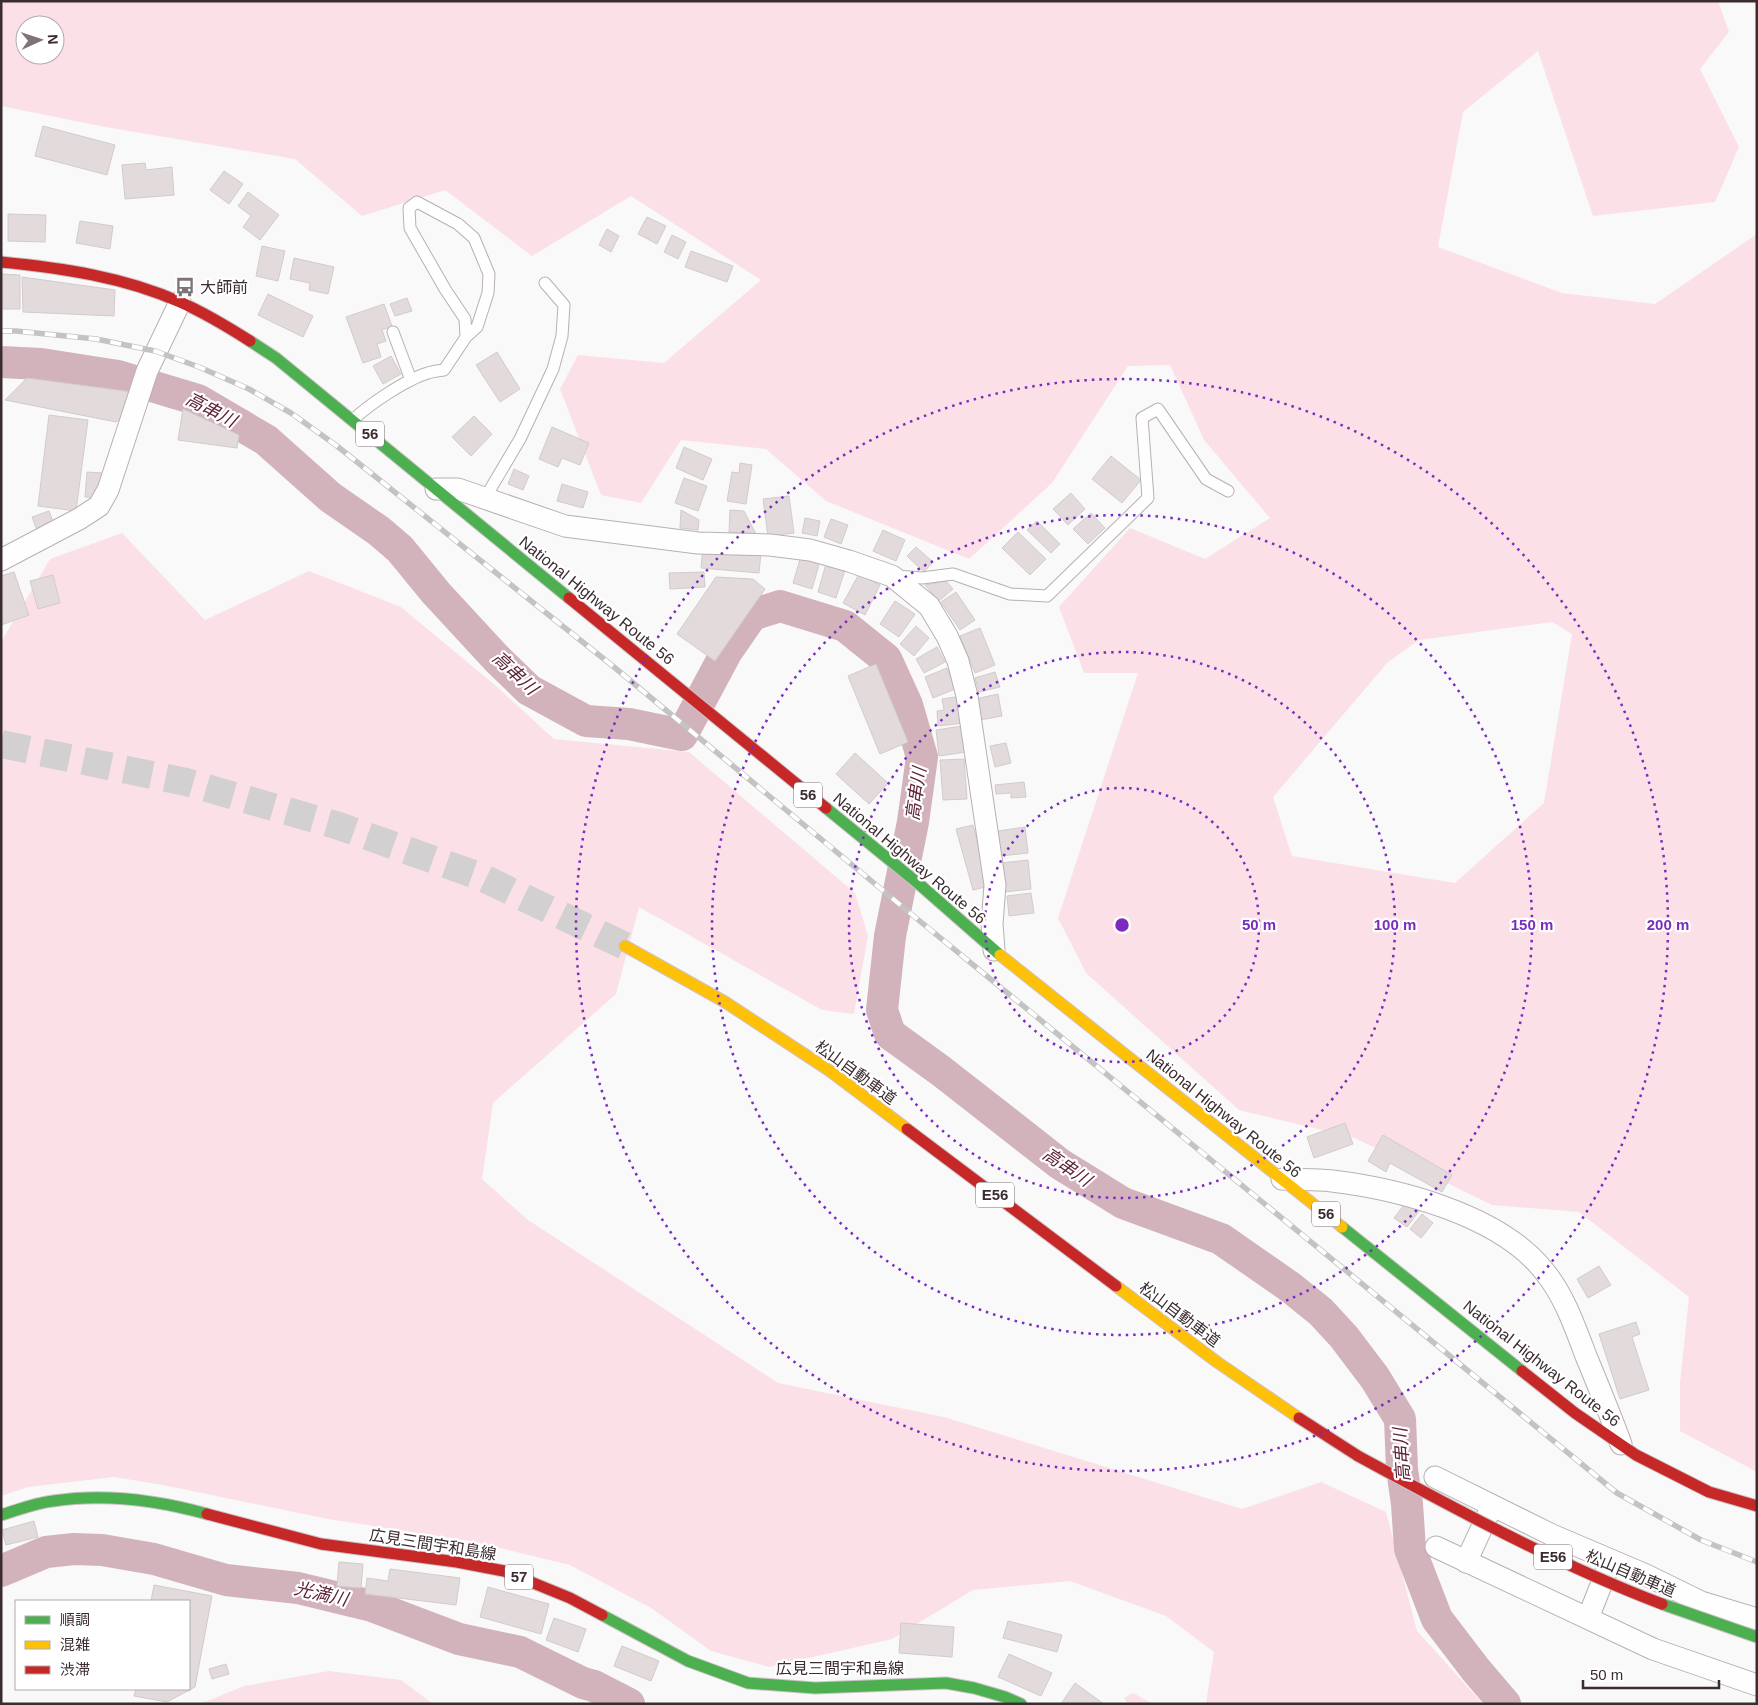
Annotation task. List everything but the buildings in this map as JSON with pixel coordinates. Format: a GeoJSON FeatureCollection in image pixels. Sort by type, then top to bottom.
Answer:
{"type":"FeatureCollection","features":[{"type":"Feature","properties":{"kind":"main road","name":"National Highway Route 56"},"geometry":{"type":"LineString","coordinates":[[1,262],[35,265],[133,285],[180,302],[230,329],[276,358],[919,884],[994,950],[1575,1412],[1636,1455],[1708,1492],[1757,1506]]}},
{"type":"Feature","properties":{"kind":"main road","name":"松山自動車道"},"geometry":{"type":"LineString","coordinates":[[625,946],[725,1002],[830,1072],[1217,1362],[1358,1456],[1461,1512],[1555,1559],[1617,1587],[1757,1637]]}},
{"type":"Feature","properties":{"kind":"main road","name":"広見三間宇和島線"},"geometry":{"type":"LineString","coordinates":[[1,1515],[51,1500],[81,1498],[112,1497],[174,1505],[321,1544],[458,1562],[504,1571],[570,1598],[688,1661],[748,1683],[815,1688],[946,1683],[974,1688],[1021,1704]]}},
{"type":"Feature","properties":{"kind":"street"},"geometry":{"type":"LineString","coordinates":[[1,560],[79,519],[99,506],[108,490],[147,371],[180,302]]}},
{"type":"Feature","properties":{"kind":"street"},"geometry":{"type":"LineString","coordinates":[[436,489],[458,489],[565,526],[698,543],[770,545],[810,550],[892,576],[929,606],[948,636],[958,661],[967,696],[995,885],[992,924],[994,950]]}},
{"type":"Feature","properties":{"kind":"street"},"geometry":{"type":"LineString","coordinates":[[1282,1180],[1331,1181],[1413,1196],[1488,1225],[1521,1247],[1544,1271],[1563,1300],[1606,1404],[1620,1444]]}},
{"type":"Feature","properties":{"kind":"street"},"geometry":{"type":"LineString","coordinates":[[1434,1477],[1552,1535],[1646,1575],[1701,1602],[1757,1619]]}},
{"type":"Feature","properties":{"kind":"street"},"geometry":{"type":"LineString","coordinates":[[1466,1562],[1492,1506]]}},
{"type":"Feature","properties":{"kind":"street"},"geometry":{"type":"LineString","coordinates":[[1436,1547],[1653,1649],[1757,1685]]}},
{"type":"Feature","properties":{"kind":"street"},"geometry":{"type":"LineString","coordinates":[[1588,1618],[1611,1560]]}},
{"type":"Feature","properties":{"kind":"lane"},"geometry":{"type":"LineString","coordinates":[[353,420],[411,380],[428,372],[444,370],[466,337],[477,327],[488,293],[489,274],[474,238],[458,224],[418,202],[409,208],[410,228],[445,289],[466,319],[466,337]]}},
{"type":"Feature","properties":{"kind":"lane"},"geometry":{"type":"LineString","coordinates":[[485,498],[520,439],[553,369],[562,336],[564,305],[545,283]]}},
{"type":"Feature","properties":{"kind":"lane"},"geometry":{"type":"LineString","coordinates":[[393,332],[411,380]]}},
{"type":"Feature","properties":{"kind":"lane"},"geometry":{"type":"LineString","coordinates":[[892,576],[922,578],[953,574],[1010,594],[1047,596],[1148,498],[1142,418],[1158,409],[1206,479],[1228,491]]}},
{"type":"Feature","properties":{"kind":"shaded area"},"geometry":{"type":"Polygon","coordinates":[[[1,1],[1718,1],[1729,32],[1700,69],[1739,147],[1715,202],[1593,216],[1538,51],[1463,112],[1438,247],[1562,293],[1655,304],[1757,234],[1757,1472],[1680,1431],[1680,1383],[1689,1297],[1579,1212],[1492,1205],[1355,1138],[1239,1110],[1086,973],[1058,918],[1138,673],[1084,673],[1059,607],[1130,528],[1205,559],[1270,518],[1204,440],[1170,365],[1128,366],[1052,483],[969,559],[826,501],[766,449],[681,440],[641,503],[601,495],[560,389],[578,355],[664,363],[761,280],[631,196],[532,256],[445,190],[362,216],[295,159],[100,126],[1,106],[1,1]],[[1552,622],[1419,640],[1388,662],[1273,797],[1292,856],[1455,883],[1544,803],[1572,634],[1552,622]]]}},
{"type":"Feature","properties":{"kind":"shaded area"},"geometry":{"type":"Polygon","coordinates":[[[122,533],[205,620],[309,571],[401,607],[496,686],[554,739],[689,752],[855,893],[868,936],[854,1014],[822,1010],[639,907],[616,994],[493,1103],[482,1179],[528,1220],[778,1383],[944,1417],[1242,1509],[1321,1482],[1386,1512],[1417,1631],[1483,1704],[1206,1704],[1214,1652],[1166,1616],[1070,1581],[973,1590],[892,1639],[769,1667],[711,1651],[651,1608],[570,1565],[471,1541],[328,1519],[163,1485],[114,1477],[28,1487],[1,1496],[1,642],[50,559],[122,533]]]}},
{"type":"Feature","properties":{"kind":"shaded area"},"geometry":{"type":"Polygon","coordinates":[[[329,1671],[401,1680],[433,1704],[200,1704],[244,1686],[329,1671]]]}},
{"type":"Feature","properties":{"kind":"shaded area"},"geometry":{"type":"Polygon","coordinates":[[[1133,1693],[1153,1704],[1128,1704],[1124,1698],[1133,1693]]]}},
{"type":"Feature","properties":{"kind":"waterway","name":"高串川"},"geometry":{"type":"LineString","coordinates":[[1,362],[41,364],[118,376],[198,400],[266,440],[330,497],[379,531],[400,549],[436,593],[497,659],[529,690],[586,721],[629,724],[682,735],[727,651],[752,615],[780,606],[845,626],[886,659],[907,705],[922,757],[913,822],[890,936],[882,1010],[890,1034],[941,1071],[1060,1164],[1123,1203],[1221,1239],[1290,1287],[1321,1312],[1344,1337],[1375,1378],[1400,1419],[1402,1469],[1410,1549],[1437,1619],[1505,1704]]}},
{"type":"Feature","properties":{"kind":"waterway","name":"光満川"},"geometry":{"type":"LineString","coordinates":[[1,1571],[46,1552],[74,1549],[102,1550],[154,1559],[226,1580],[298,1588],[372,1606],[459,1639],[520,1652],[629,1704]]}},
{"type":"Feature","properties":{"kind":"tunnel"},"geometry":{"type":"LineString","coordinates":[[1,744],[186,782],[339,826],[479,876],[625,946]]}},
{"type":"Feature","properties":{"kind":"railway"},"geometry":{"type":"LineString","coordinates":[[1,331],[96,339],[155,351],[199,367],[249,389],[291,413],[337,446],[614,667],[910,913],[1617,1493],[1701,1540],[1757,1562]]}},
{"type":"Feature","properties":{"kind":"traffic: fast"},"geometry":{"type":"LineString","coordinates":[[250,341],[276,358],[569,598]]}},
{"type":"Feature","properties":{"kind":"traffic: fast"},"geometry":{"type":"LineString","coordinates":[[826,808],[919,884],[1000,955]]}},
{"type":"Feature","properties":{"kind":"traffic: fast"},"geometry":{"type":"LineString","coordinates":[[1342,1227],[1522,1371]]}},
{"type":"Feature","properties":{"kind":"traffic: fast"},"geometry":{"type":"LineString","coordinates":[[1,1515],[46,1502],[92,1498],[131,1499],[207,1514]]}},
{"type":"Feature","properties":{"kind":"traffic: fast"},"geometry":{"type":"LineString","coordinates":[[1662,1604],[1757,1637]]}},
{"type":"Feature","properties":{"kind":"traffic: fast"},"geometry":{"type":"LineString","coordinates":[[602,1615],[688,1661],[748,1683],[815,1688],[946,1683],[974,1688],[1021,1704]]}},
{"type":"Feature","properties":{"kind":"traffic: slow"},"geometry":{"type":"LineString","coordinates":[[625,946],[725,1002],[830,1071],[907,1129]]}},
{"type":"Feature","properties":{"kind":"traffic: slow"},"geometry":{"type":"LineString","coordinates":[[1000,955],[1342,1227]]}},
{"type":"Feature","properties":{"kind":"traffic: slow"},"geometry":{"type":"LineString","coordinates":[[1116,1286],[1217,1362],[1299,1418]]}},
{"type":"Feature","properties":{"kind":"traffic: jam"},"geometry":{"type":"LineString","coordinates":[[1,262],[70,271],[137,286],[189,306],[250,341]]}},
{"type":"Feature","properties":{"kind":"traffic: jam"},"geometry":{"type":"LineString","coordinates":[[569,598],[826,808]]}},
{"type":"Feature","properties":{"kind":"traffic: jam"},"geometry":{"type":"LineString","coordinates":[[907,1129],[1116,1286]]}},
{"type":"Feature","properties":{"kind":"traffic: jam"},"geometry":{"type":"LineString","coordinates":[[1522,1371],[1575,1413],[1636,1455],[1709,1492],[1757,1506]]}},
{"type":"Feature","properties":{"kind":"traffic: jam"},"geometry":{"type":"LineString","coordinates":[[1299,1418],[1358,1456]]}},
{"type":"Feature","properties":{"kind":"traffic: jam"},"geometry":{"type":"LineString","coordinates":[[1358,1456],[1546,1554],[1662,1604]]}},
{"type":"Feature","properties":{"kind":"traffic: jam"},"geometry":{"type":"LineString","coordinates":[[207,1514],[321,1544],[457,1562],[504,1571],[570,1598],[602,1615]]}},
{"type":"Feature","properties":{"kind":"place","name":"大師前"},"geometry":{"type":"Point","coordinates":[185,287]}}]}
